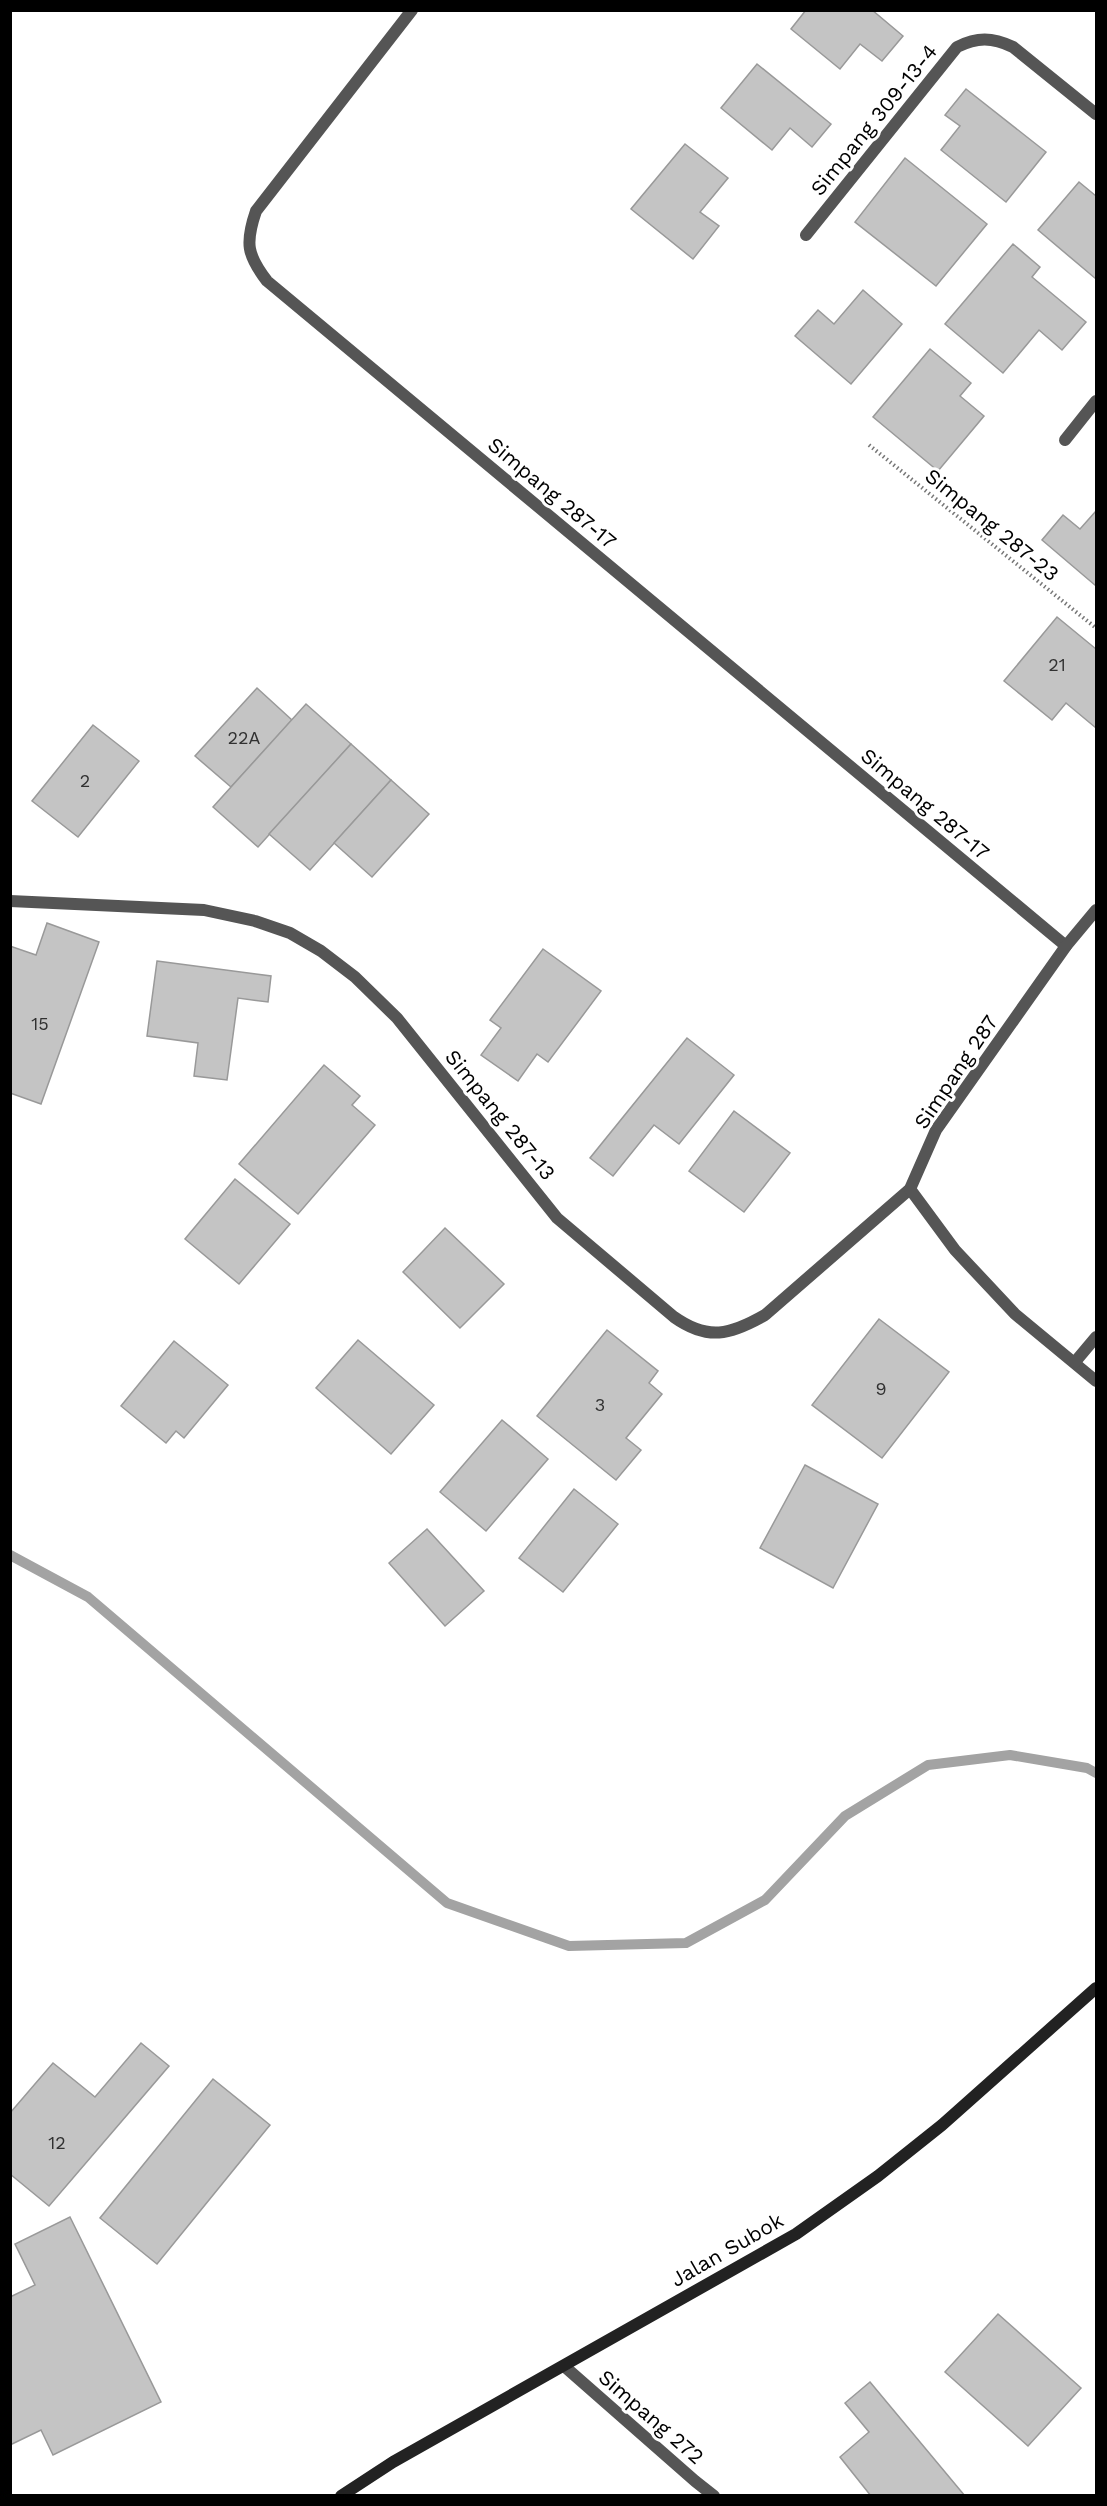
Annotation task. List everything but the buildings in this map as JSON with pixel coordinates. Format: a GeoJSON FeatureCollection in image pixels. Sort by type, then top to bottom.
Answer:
{"type":"FeatureCollection","features":[{"type":"Feature","properties":{"kind":"main road","name":"Jalan Subok"},"geometry":{"type":"LineString","coordinates":[[341,2496],[393,2462],[796,2234],[878,2176],[942,2125],[1096,1988]]}},
{"type":"Feature","properties":{"kind":"street","name":"Simpang 287-17"},"geometry":{"type":"LineString","coordinates":[[412,10],[256,211],[249,230],[249,248],[253,263],[267,282],[1066,946]]}},
{"type":"Feature","properties":{"kind":"street","name":"Simpang 309-13-4"},"geometry":{"type":"LineString","coordinates":[[806,234],[957,47],[972,40],[986,38],[1000,40],[1013,46],[1096,114]]}},
{"type":"Feature","properties":{"kind":"street"},"geometry":{"type":"LineString","coordinates":[[1065,440],[1096,401]]}},
{"type":"Feature","properties":{"kind":"street","name":"Simpang 287-13"},"geometry":{"type":"LineString","coordinates":[[10,901],[204,910],[255,921],[290,933],[321,951],[355,977],[397,1018],[557,1218],[674,1317],[692,1329],[711,1333],[727,1333],[746,1326],[765,1315],[910,1188]]}},
{"type":"Feature","properties":{"kind":"street","name":"Simpang 287"},"geometry":{"type":"LineString","coordinates":[[910,1188],[936,1130],[1066,946],[1096,910]]}},
{"type":"Feature","properties":{"kind":"street"},"geometry":{"type":"LineString","coordinates":[[910,1188],[955,1250],[1015,1314],[1096,1381]]}},
{"type":"Feature","properties":{"kind":"street"},"geometry":{"type":"LineString","coordinates":[[1075,1362],[1096,1337]]}},
{"type":"Feature","properties":{"kind":"street","name":"Simpang 272"},"geometry":{"type":"LineString","coordinates":[[564,2366],[714,2496]]}},
{"type":"Feature","properties":{"kind":"path","name":"Simpang 287-23"},"geometry":{"type":"LineString","coordinates":[[869,445],[1096,628]]}},
{"type":"Feature","properties":{"kind":"waterway"},"geometry":{"type":"LineString","coordinates":[[10,1555],[88,1597],[447,1903],[569,1946],[686,1943],[765,1900],[845,1816],[928,1765],[1010,1755],[1087,1768],[1096,1773]]}}]}
